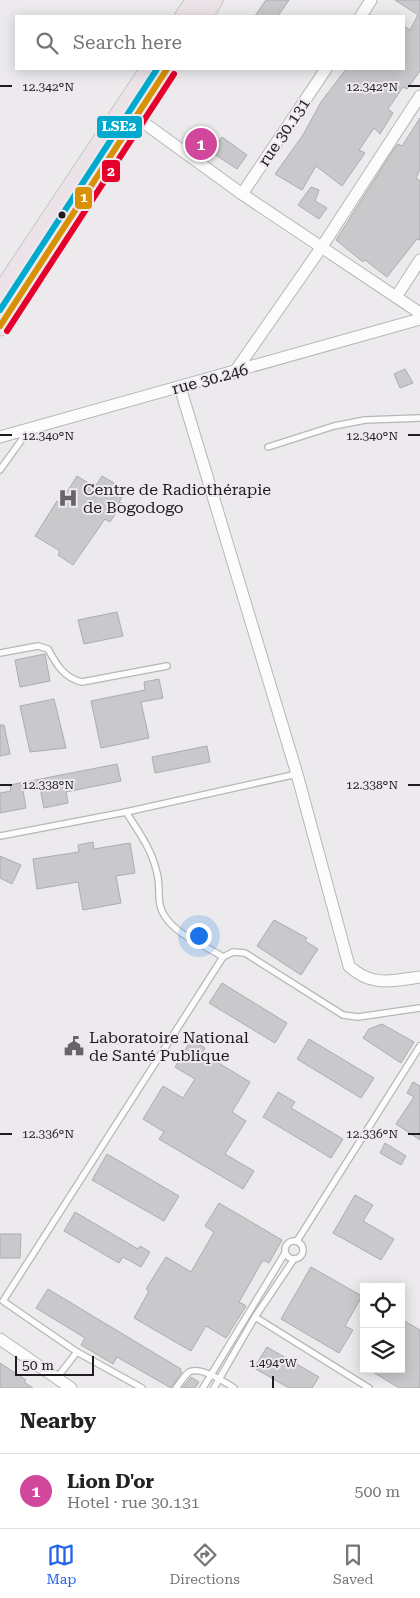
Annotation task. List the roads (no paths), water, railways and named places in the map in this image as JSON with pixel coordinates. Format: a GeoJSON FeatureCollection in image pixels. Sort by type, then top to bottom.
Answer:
{"type":"FeatureCollection","features":[{"type":"Feature","properties":{"kind":"main road"},"geometry":{"type":"LineString","coordinates":[[186,15],[196,0]]}},
{"type":"Feature","properties":{"kind":"main road"},"geometry":{"type":"LineString","coordinates":[[203,15],[213,0]]}},
{"type":"Feature","properties":{"kind":"main road"},"geometry":{"type":"LineString","coordinates":[[0,295],[149,70]]}},
{"type":"Feature","properties":{"kind":"main road"},"geometry":{"type":"LineString","coordinates":[[0,326],[167,70]]}},
{"type":"Feature","properties":{"kind":"street"},"geometry":{"type":"LineString","coordinates":[[361,15],[371,0]]}},
{"type":"Feature","properties":{"kind":"street","name":"rue 30.131"},"geometry":{"type":"LineString","coordinates":[[242,194],[325,70]]}},
{"type":"Feature","properties":{"kind":"street"},"geometry":{"type":"LineString","coordinates":[[234,373],[321,248],[420,96]]}},
{"type":"Feature","properties":{"kind":"street"},"geometry":{"type":"LineString","coordinates":[[136,116],[242,194],[420,313]]}},
{"type":"Feature","properties":{"kind":"street"},"geometry":{"type":"LineString","coordinates":[[396,297],[420,260]]}},
{"type":"Feature","properties":{"kind":"street","name":"rue 30.246"},"geometry":{"type":"LineString","coordinates":[[0,437],[234,373],[420,319]]}},
{"type":"Feature","properties":{"kind":"street"},"geometry":{"type":"LineString","coordinates":[[180,387],[297,774],[349,966],[359,975],[370,980],[420,976]]}},
{"type":"Feature","properties":{"kind":"street"},"geometry":{"type":"LineString","coordinates":[[0,1339],[71,1388]]}},
{"type":"Feature","properties":{"kind":"lane"},"geometry":{"type":"LineString","coordinates":[[268,447],[334,426],[365,420],[420,418]]}},
{"type":"Feature","properties":{"kind":"lane"},"geometry":{"type":"LineString","coordinates":[[0,470],[30,429]]}},
{"type":"Feature","properties":{"kind":"lane"},"geometry":{"type":"LineString","coordinates":[[0,653],[38,646],[48,649],[61,671],[72,680],[82,682],[167,666]]}},
{"type":"Feature","properties":{"kind":"lane"},"geometry":{"type":"LineString","coordinates":[[0,836],[126,812],[297,774]]}},
{"type":"Feature","properties":{"kind":"lane"},"geometry":{"type":"LineString","coordinates":[[126,812],[152,854],[160,883],[160,905],[164,915],[184,935],[223,957]]}},
{"type":"Feature","properties":{"kind":"lane"},"geometry":{"type":"LineString","coordinates":[[142,1388],[76,1352],[3,1301],[223,957],[233,952],[245,953],[343,1015],[358,1017],[420,1008]]}},
{"type":"Feature","properties":{"kind":"lane"},"geometry":{"type":"LineString","coordinates":[[203,1388],[285,1254],[287,1244],[297,1241],[420,1046]]}},
{"type":"Feature","properties":{"kind":"lane"},"geometry":{"type":"LineString","coordinates":[[214,1388],[255,1317],[294,1259],[302,1253],[302,1246],[297,1241]]}},
{"type":"Feature","properties":{"kind":"lane"},"geometry":{"type":"LineString","coordinates":[[285,1254],[294,1259]]}},
{"type":"Feature","properties":{"kind":"lane"},"geometry":{"type":"LineString","coordinates":[[255,1317],[370,1388]]}},
{"type":"Feature","properties":{"kind":"lane"},"geometry":{"type":"LineString","coordinates":[[56,1379],[76,1352]]}},
{"type":"Feature","properties":{"kind":"lane"},"geometry":{"type":"LineString","coordinates":[[176,1388],[191,1371],[220,1378],[234,1388]]}},
{"type":"Feature","properties":{"kind":"place","name":"Lion D'or"},"geometry":{"type":"Point","coordinates":[201,144]}},
{"type":"Feature","properties":{"kind":"place","name":"Centre de Radiothérapie de Bogodogo"},"geometry":{"type":"Point","coordinates":[68,498]}},
{"type":"Feature","properties":{"kind":"place","name":"Laboratoire National de Santé Publique"},"geometry":{"type":"Point","coordinates":[74,1046]}}]}
